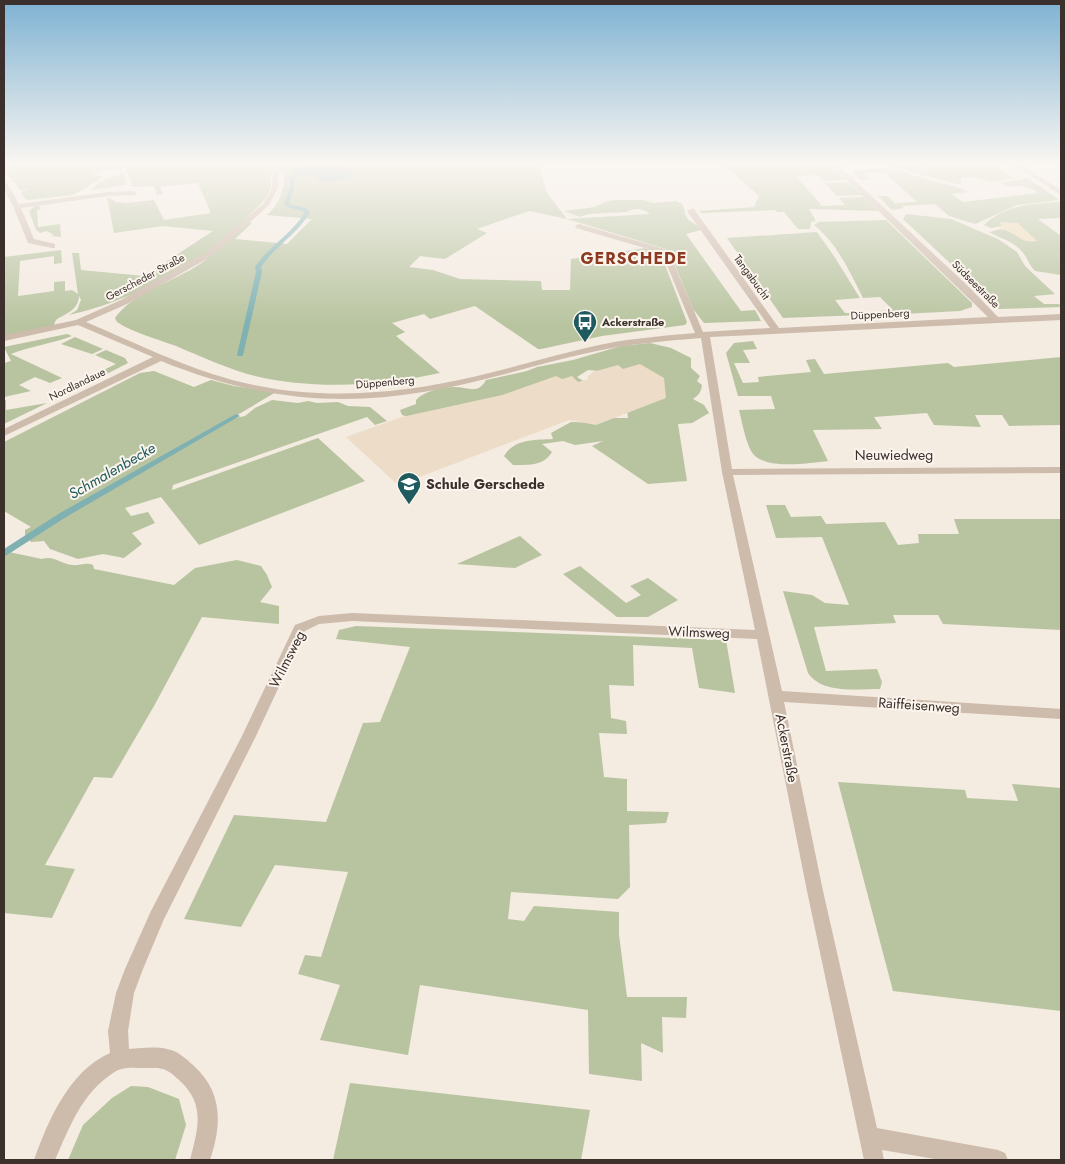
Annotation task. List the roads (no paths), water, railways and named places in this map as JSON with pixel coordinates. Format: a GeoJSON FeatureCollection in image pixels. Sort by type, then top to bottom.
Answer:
{"type":"FeatureCollection","features":[{"type":"Feature","properties":{"kind":"street"},"geometry":{"type":"LineString","coordinates":[[22,217],[31,240],[52,246]]}},
{"type":"Feature","properties":{"kind":"street","name":"Gerscheder Straße"},"geometry":{"type":"LineString","coordinates":[[4,338],[79,322],[124,302],[173,276],[224,243],[252,217]]}},
{"type":"Feature","properties":{"kind":"street","name":"Tangabucht"},"geometry":{"type":"LineString","coordinates":[[695,217],[776,330]]}},
{"type":"Feature","properties":{"kind":"street","name":"Südseestraße"},"geometry":{"type":"LineString","coordinates":[[890,217],[995,319]]}},
{"type":"Feature","properties":{"kind":"street"},"geometry":{"type":"LineString","coordinates":[[579,226],[665,252],[702,335]]}},
{"type":"Feature","properties":{"kind":"street","name":"Düppenberg"},"geometry":{"type":"LineString","coordinates":[[79,322],[161,357],[220,379],[257,389],[312,395],[373,396],[449,385],[618,344],[702,335],[776,330],[1061,316]]}},
{"type":"Feature","properties":{"kind":"street","name":"Ackerstraße"},"geometry":{"type":"LineString","coordinates":[[702,335],[726,472],[776,696],[874,1160]]}},
{"type":"Feature","properties":{"kind":"street","name":"Nordlandaue"},"geometry":{"type":"LineString","coordinates":[[4,433],[161,357]]}},
{"type":"Feature","properties":{"kind":"street","name":"Neuwiedweg"},"geometry":{"type":"LineString","coordinates":[[726,472],[1061,470]]}},
{"type":"Feature","properties":{"kind":"street","name":"Wilmsweg"},"geometry":{"type":"LineString","coordinates":[[120,1058],[118,1031],[125,993],[134,969],[157,916],[248,738],[300,628],[309,622],[320,619],[352,617],[762,634]]}},
{"type":"Feature","properties":{"kind":"street","name":"Raiffeisenweg"},"geometry":{"type":"LineString","coordinates":[[776,696],[1061,714]]}},
{"type":"Feature","properties":{"kind":"street"},"geometry":{"type":"LineString","coordinates":[[44,1160],[65,1115],[82,1088],[99,1071],[120,1058],[169,1059],[195,1078],[204,1093],[210,1116],[207,1140],[200,1160]]}},
{"type":"Feature","properties":{"kind":"street"},"geometry":{"type":"LineString","coordinates":[[868,1137],[998,1160]]}},
{"type":"Feature","properties":{"kind":"waterway","name":"Schmalenbecke"},"geometry":{"type":"LineString","coordinates":[[240,355],[259,272],[258,267],[269,253],[290,235],[305,217]]}},
{"type":"Feature","properties":{"kind":"waterway","name":"Schmalenbecke"},"geometry":{"type":"LineString","coordinates":[[4,553],[63,515],[236,416]]}},
{"type":"Feature","properties":{"kind":"place","name":"Ackerstraße"},"geometry":{"type":"Point","coordinates":[585,343]}},
{"type":"Feature","properties":{"kind":"place","name":"Schule Gerschede"},"geometry":{"type":"Point","coordinates":[409,505]}},
{"type":"Feature","properties":{"kind":"district","name":"GERSCHEDE"},"geometry":{"type":"Point","coordinates":[634,258]}}]}
